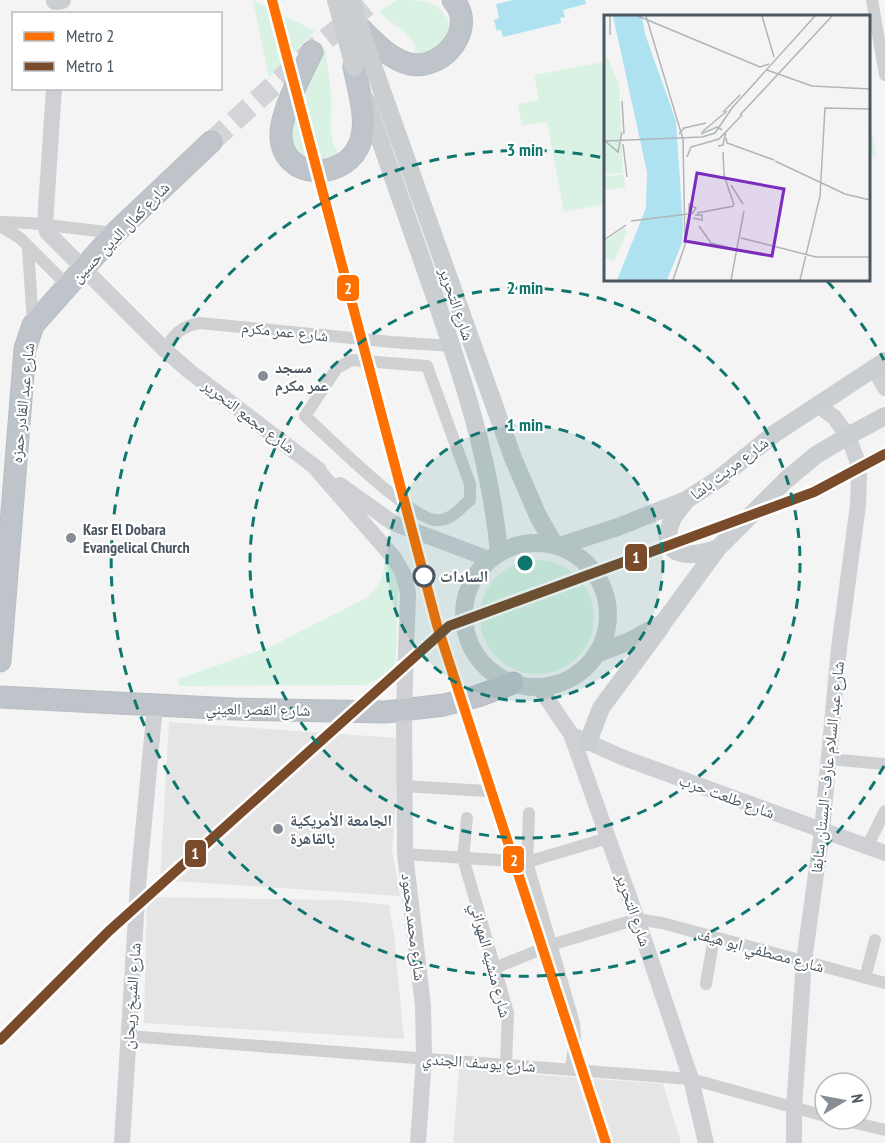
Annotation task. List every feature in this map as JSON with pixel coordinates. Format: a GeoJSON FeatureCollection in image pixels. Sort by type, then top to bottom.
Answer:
{"type":"FeatureCollection","features":[{"type":"Feature","properties":{"kind":"highway"},"geometry":{"type":"LineString","coordinates":[[361,29],[383,49],[408,64],[422,65],[435,61],[447,54],[460,30],[460,16],[453,0]]}},
{"type":"Feature","properties":{"kind":"highway"},"geometry":{"type":"LineString","coordinates":[[312,51],[291,98],[280,134],[283,149],[291,161],[317,172],[333,170],[346,163],[362,139],[363,64]]}},
{"type":"Feature","properties":{"kind":"highway","name":"شارع كمال الدين حسين"},"geometry":{"type":"LineString","coordinates":[[33,325],[115,233],[211,142]]}},
{"type":"Feature","properties":{"kind":"highway","name":"شارع عبد القادر حمزه"},"geometry":{"type":"LineString","coordinates":[[0,661],[25,349],[33,325]]}},
{"type":"Feature","properties":{"kind":"highway","name":"شارع القصر العيني"},"geometry":{"type":"LineString","coordinates":[[0,698],[234,710],[404,711],[444,705],[513,683]]}},
{"type":"Feature","properties":{"kind":"main road"},"geometry":{"type":"LineString","coordinates":[[54,0],[62,0]]}},
{"type":"Feature","properties":{"kind":"main road"},"geometry":{"type":"LineString","coordinates":[[336,0],[363,64]]}},
{"type":"Feature","properties":{"kind":"main road"},"geometry":{"type":"LineString","coordinates":[[351,0],[361,29],[363,64]]}},
{"type":"Feature","properties":{"kind":"main road","name":"شارع التحرير"},"geometry":{"type":"LineString","coordinates":[[363,64],[483,450],[495,511],[494,555]]}},
{"type":"Feature","properties":{"kind":"main road","name":"شارع التحرير"},"geometry":{"type":"LineString","coordinates":[[363,64],[513,458],[538,516],[556,545]]}},
{"type":"Feature","properties":{"kind":"main road","name":"شارع مريت باشا"},"geometry":{"type":"LineString","coordinates":[[556,545],[618,527],[686,500],[720,478],[774,434],[880,364]]}},
{"type":"Feature","properties":{"kind":"main road"},"geometry":{"type":"LineString","coordinates":[[588,742],[601,708],[718,548],[786,480],[816,455],[885,416]]}},
{"type":"Feature","properties":{"kind":"main road"},"geometry":{"type":"LineString","coordinates":[[686,500],[672,520],[669,534],[673,547],[680,553],[688,555],[718,548]]}},
{"type":"Feature","properties":{"kind":"main road"},"geometry":{"type":"LineString","coordinates":[[535,542],[556,545],[576,554],[590,567],[601,583],[607,601],[608,619],[604,637],[596,654],[572,678],[539,687],[513,683],[493,673],[478,658],[468,639],[464,617],[466,595],[475,575],[494,555],[517,544],[535,542]]}},
{"type":"Feature","properties":{"kind":"main road"},"geometry":{"type":"LineString","coordinates":[[596,654],[630,641],[663,623]]}},
{"type":"Feature","properties":{"kind":"street"},"geometry":{"type":"LineString","coordinates":[[872,0],[885,75]]}},
{"type":"Feature","properties":{"kind":"street"},"geometry":{"type":"LineString","coordinates":[[45,224],[54,90]]}},
{"type":"Feature","properties":{"kind":"street"},"geometry":{"type":"LineString","coordinates":[[0,224],[45,224],[115,233]]}},
{"type":"Feature","properties":{"kind":"street"},"geometry":{"type":"LineString","coordinates":[[0,224],[12,232],[68,286]]}},
{"type":"Feature","properties":{"kind":"street","name":"شارع مجمع التحرير"},"geometry":{"type":"LineString","coordinates":[[45,224],[53,240],[165,350],[189,371],[312,464],[393,523],[494,555]]}},
{"type":"Feature","properties":{"kind":"street"},"geometry":{"type":"LineString","coordinates":[[28,247],[33,325]]}},
{"type":"Feature","properties":{"kind":"street","name":"شارع عمر مكرم"},"geometry":{"type":"LineString","coordinates":[[165,350],[175,333],[186,326],[200,323],[452,346]]}},
{"type":"Feature","properties":{"kind":"street"},"geometry":{"type":"LineString","coordinates":[[352,360],[380,362],[427,366],[470,484],[470,500],[450,518],[434,520],[407,507],[305,416],[337,368],[352,360]]}},
{"type":"Feature","properties":{"kind":"street"},"geometry":{"type":"LineString","coordinates":[[880,364],[885,388]]}},
{"type":"Feature","properties":{"kind":"street","name":"شارع عبد السلام عارف - البستان سابقا"},"geometry":{"type":"LineString","coordinates":[[795,1143],[794,1109],[804,961],[822,831],[839,648],[858,505],[859,477],[857,460],[848,436],[834,417],[818,405]]}},
{"type":"Feature","properties":{"kind":"street","name":"شارع محمد محمود"},"geometry":{"type":"LineString","coordinates":[[312,464],[377,543],[394,558],[403,573],[408,593],[404,711],[405,854],[422,983],[424,1058],[418,1143]]}},
{"type":"Feature","properties":{"kind":"street"},"geometry":{"type":"LineString","coordinates":[[377,543],[393,523]]}},
{"type":"Feature","properties":{"kind":"street","name":"شارع التحرير"},"geometry":{"type":"LineString","coordinates":[[539,687],[571,734],[691,1079],[706,1143]]}},
{"type":"Feature","properties":{"kind":"street","name":"شارع الشيخ ريحان"},"geometry":{"type":"LineString","coordinates":[[122,1143],[138,885],[155,706]]}},
{"type":"Feature","properties":{"kind":"street","name":"شارع طلعت حرب"},"geometry":{"type":"LineString","coordinates":[[571,734],[624,758],[885,853]]}},
{"type":"Feature","properties":{"kind":"street"},"geometry":{"type":"LineString","coordinates":[[828,759],[885,764]]}},
{"type":"Feature","properties":{"kind":"street"},"geometry":{"type":"LineString","coordinates":[[404,786],[486,791]]}},
{"type":"Feature","properties":{"kind":"street"},"geometry":{"type":"LineString","coordinates":[[867,847],[885,812]]}},
{"type":"Feature","properties":{"kind":"street"},"geometry":{"type":"LineString","coordinates":[[529,813],[526,862],[574,1023],[575,1037],[571,1069]]}},
{"type":"Feature","properties":{"kind":"street"},"geometry":{"type":"LineString","coordinates":[[463,858],[467,818]]}},
{"type":"Feature","properties":{"kind":"street"},"geometry":{"type":"LineString","coordinates":[[405,854],[526,862],[608,838]]}},
{"type":"Feature","properties":{"kind":"street","name":"شارع منشيه المهراني"},"geometry":{"type":"LineString","coordinates":[[463,858],[508,1013],[506,1064]]}},
{"type":"Feature","properties":{"kind":"street"},"geometry":{"type":"LineString","coordinates":[[495,968],[551,945],[637,919]]}},
{"type":"Feature","properties":{"kind":"street","name":"شارع مصطفي ابو هيف"},"geometry":{"type":"LineString","coordinates":[[637,919],[662,923],[885,983]]}},
{"type":"Feature","properties":{"kind":"street"},"geometry":{"type":"LineString","coordinates":[[706,984],[714,937]]}},
{"type":"Feature","properties":{"kind":"street"},"geometry":{"type":"LineString","coordinates":[[865,978],[876,939]]}},
{"type":"Feature","properties":{"kind":"street","name":"شارع يوسف الجندي"},"geometry":{"type":"LineString","coordinates":[[128,1036],[691,1079],[813,1113]]}},
{"type":"Feature","properties":{"kind":"shaded area","name":"الجامعة الأمريكية بالقاهرة"},"geometry":{"type":"Polygon","coordinates":[[[169,722],[397,738],[400,746],[392,850],[400,896],[160,880],[169,722]]]}},
{"type":"Feature","properties":{"kind":"shaded area"},"geometry":{"type":"Polygon","coordinates":[[[147,897],[342,900],[389,905],[404,1039],[144,1023],[147,897]]]}},
{"type":"Feature","properties":{"kind":"shaded area"},"geometry":{"type":"Polygon","coordinates":[[[459,1069],[663,1084],[681,1143],[453,1143],[459,1069]]]}},
{"type":"Feature","properties":{"kind":"green space"},"geometry":{"type":"Polygon","coordinates":[[[253,0],[315,31],[269,78],[253,0]]]}},
{"type":"Feature","properties":{"kind":"green space"},"geometry":{"type":"Polygon","coordinates":[[[397,0],[430,3],[440,10],[451,23],[447,41],[436,54],[414,56],[415,45],[411,39],[379,11],[397,0]]]}},
{"type":"Feature","properties":{"kind":"green space"},"geometry":{"type":"Polygon","coordinates":[[[325,51],[331,94],[331,133],[339,155],[334,162],[302,159],[291,147],[288,134],[293,109],[305,83],[325,51]]]}},
{"type":"Feature","properties":{"kind":"green space"},"geometry":{"type":"Polygon","coordinates":[[[604,62],[604,204],[564,212],[547,122],[522,126],[518,104],[539,100],[534,75],[604,62]]]}},
{"type":"Feature","properties":{"kind":"green space"},"geometry":{"type":"Polygon","coordinates":[[[870,122],[876,155],[870,156],[870,122]]]}},
{"type":"Feature","properties":{"kind":"green space"},"geometry":{"type":"Polygon","coordinates":[[[384,554],[398,575],[396,660],[393,669],[381,678],[365,685],[179,686],[178,679],[272,646],[366,598],[381,579],[384,554]]]}},
{"type":"Feature","properties":{"kind":"green space"},"geometry":{"type":"Polygon","coordinates":[[[537,560],[559,564],[577,577],[590,595],[594,617],[590,639],[577,657],[559,670],[537,674],[515,670],[497,657],[484,639],[480,617],[484,595],[497,577],[515,564],[537,560]]]}},
{"type":"Feature","properties":{"kind":"water"},"geometry":{"type":"Polygon","coordinates":[[[514,0],[585,0],[586,4],[563,10],[565,17],[560,18],[561,23],[503,37],[501,30],[497,31],[494,20],[499,18],[496,4],[514,0]]]}},
{"type":"Feature","properties":{"kind":"tunnel"},"geometry":{"type":"LineString","coordinates":[[211,142],[316,47],[374,0]]}},
{"type":"Feature","properties":{"kind":"metro line","name":"2"},"geometry":{"type":"LineString","coordinates":[[272,0],[437,625],[606,1143]]}},
{"type":"Feature","properties":{"kind":"metro line","name":"1"},"geometry":{"type":"LineString","coordinates":[[0,1040],[109,931],[449,626],[814,492],[885,454]]}},
{"type":"Feature","properties":{"kind":"place","name":"مسجد عمر مكرم"},"geometry":{"type":"Point","coordinates":[263,376]}},
{"type":"Feature","properties":{"kind":"place","name":"Kasr El Dobara Evangelical Church"},"geometry":{"type":"Point","coordinates":[71,538]}},
{"type":"Feature","properties":{"kind":"place","name":"السادات"},"geometry":{"type":"Point","coordinates":[424,576]}},
{"type":"Feature","properties":{"kind":"place","name":"الجامعة الأمريكية بالقاهرة"},"geometry":{"type":"Point","coordinates":[278,829]}}]}
